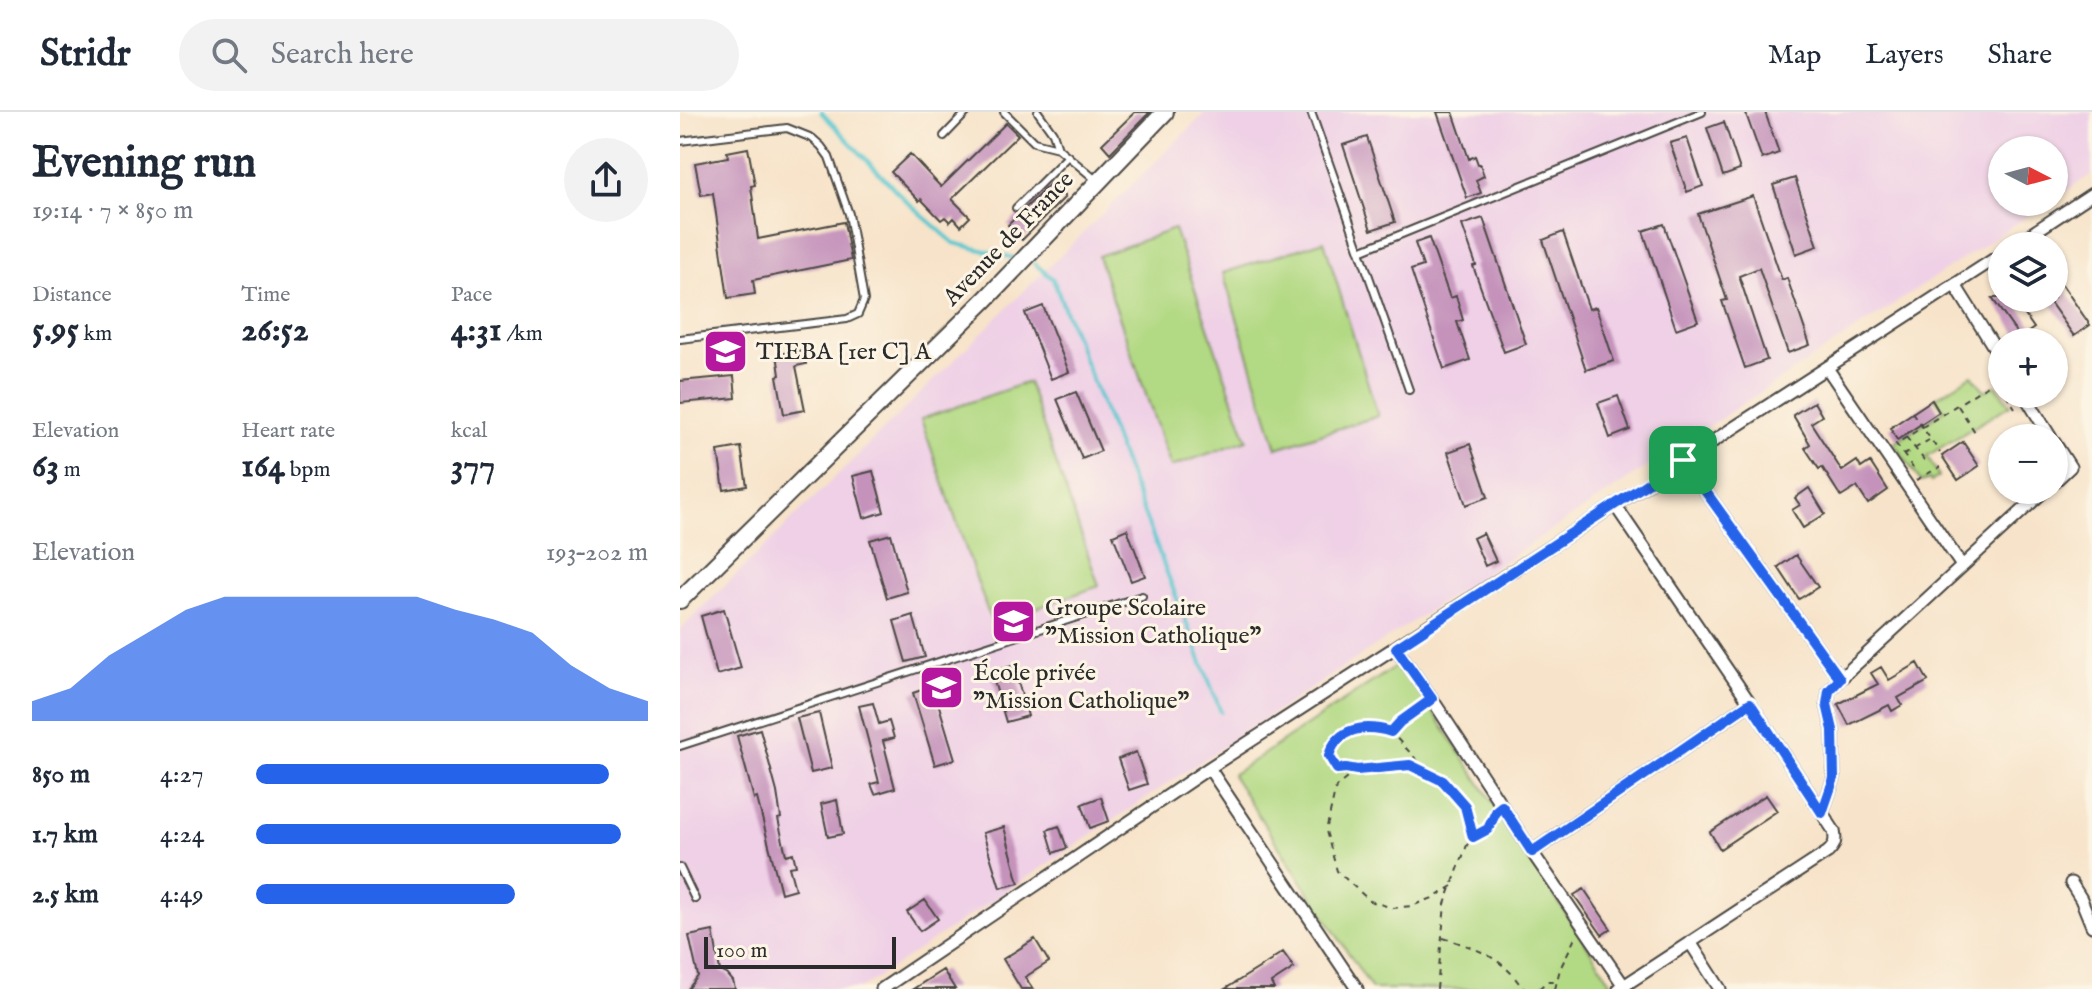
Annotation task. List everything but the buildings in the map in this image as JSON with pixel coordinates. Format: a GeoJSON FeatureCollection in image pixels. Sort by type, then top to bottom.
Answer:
{"type":"FeatureCollection","features":[{"type":"Feature","properties":{"kind":"main road","name":"Avenue de France"},"geometry":{"type":"LineString","coordinates":[[680,600],[986,299],[1165,112]]}},
{"type":"Feature","properties":{"kind":"street"},"geometry":{"type":"LineString","coordinates":[[2034,232],[2092,194]]}},
{"type":"Feature","properties":{"kind":"street"},"geometry":{"type":"LineString","coordinates":[[882,989],[1209,768],[1988,263]]}},
{"type":"Feature","properties":{"kind":"street"},"geometry":{"type":"LineString","coordinates":[[1955,285],[1988,338]]}},
{"type":"Feature","properties":{"kind":"street"},"geometry":{"type":"LineString","coordinates":[[1827,368],[1962,566]]}},
{"type":"Feature","properties":{"kind":"street"},"geometry":{"type":"LineString","coordinates":[[1683,460],[1840,679]]}},
{"type":"Feature","properties":{"kind":"street"},"geometry":{"type":"LineString","coordinates":[[1822,813],[1834,778],[1833,730],[1827,704],[1829,691],[2030,504]]}},
{"type":"Feature","properties":{"kind":"street"},"geometry":{"type":"LineString","coordinates":[[1396,648],[1622,987],[1828,852],[1836,837],[1750,703],[1615,505]]}},
{"type":"Feature","properties":{"kind":"street"},"geometry":{"type":"LineString","coordinates":[[1532,852],[1750,703]]}},
{"type":"Feature","properties":{"kind":"street"},"geometry":{"type":"LineString","coordinates":[[1209,768],[1357,989]]}},
{"type":"Feature","properties":{"kind":"street"},"geometry":{"type":"LineString","coordinates":[[2071,883],[2092,926]]}},
{"type":"Feature","properties":{"kind":"street"},"geometry":{"type":"LineString","coordinates":[[1690,942],[1720,989]]}},
{"type":"Feature","properties":{"kind":"lane"},"geometry":{"type":"LineString","coordinates":[[944,136],[967,112]]}},
{"type":"Feature","properties":{"kind":"lane"},"geometry":{"type":"LineString","coordinates":[[1004,112],[1034,142],[1058,148],[1098,182]]}},
{"type":"Feature","properties":{"kind":"lane"},"geometry":{"type":"LineString","coordinates":[[1038,112],[1053,133],[1058,148]]}},
{"type":"Feature","properties":{"kind":"lane"},"geometry":{"type":"LineString","coordinates":[[1311,112],[1409,390]]}},
{"type":"Feature","properties":{"kind":"lane"},"geometry":{"type":"LineString","coordinates":[[1360,251],[1702,112]]}},
{"type":"Feature","properties":{"kind":"lane"},"geometry":{"type":"LineString","coordinates":[[680,141],[787,128],[800,132],[821,146],[829,157],[849,214],[864,300],[858,314],[847,319],[680,339]]}},
{"type":"Feature","properties":{"kind":"lane"},"geometry":{"type":"LineString","coordinates":[[1016,208],[1068,156]]}},
{"type":"Feature","properties":{"kind":"lane"},"geometry":{"type":"LineString","coordinates":[[680,746],[1142,596]]}},
{"type":"Feature","properties":{"kind":"lane"},"geometry":{"type":"LineString","coordinates":[[680,868],[695,899]]}},
{"type":"Feature","properties":{"kind":"path"},"geometry":{"type":"LineString","coordinates":[[1913,468],[1896,444],[1988,385]]}},
{"type":"Feature","properties":{"kind":"path"},"geometry":{"type":"LineString","coordinates":[[1956,405],[1975,432]]}},
{"type":"Feature","properties":{"kind":"path"},"geometry":{"type":"LineString","coordinates":[[1912,412],[1940,453]]}},
{"type":"Feature","properties":{"kind":"path"},"geometry":{"type":"LineString","coordinates":[[1906,437],[1925,461]]}},
{"type":"Feature","properties":{"kind":"path"},"geometry":{"type":"LineString","coordinates":[[1904,455],[1930,439]]}},
{"type":"Feature","properties":{"kind":"path"},"geometry":{"type":"LineString","coordinates":[[1907,485],[1940,467]]}},
{"type":"Feature","properties":{"kind":"path"},"geometry":{"type":"LineString","coordinates":[[1391,732],[1432,699]]}},
{"type":"Feature","properties":{"kind":"path"},"geometry":{"type":"LineString","coordinates":[[1431,776],[1391,732],[1376,727],[1342,733],[1332,744],[1329,756],[1337,769],[1410,765],[1431,776],[1443,781],[1465,806],[1473,837]]}},
{"type":"Feature","properties":{"kind":"path"},"geometry":{"type":"LineString","coordinates":[[1357,770],[1336,787],[1326,831],[1337,871],[1370,901],[1393,908],[1412,906],[1453,886]]}},
{"type":"Feature","properties":{"kind":"path"},"geometry":{"type":"LineString","coordinates":[[1437,989],[1445,904],[1467,845],[1473,837],[1488,829],[1502,806]]}},
{"type":"Feature","properties":{"kind":"path"},"geometry":{"type":"LineString","coordinates":[[1555,989],[1560,969],[1574,939],[1585,930]]}},
{"type":"Feature","properties":{"kind":"path"},"geometry":{"type":"LineString","coordinates":[[1442,938],[1467,944],[1495,961],[1509,970],[1524,989]]}},
{"type":"Feature","properties":{"kind":"path"},"geometry":{"type":"LineString","coordinates":[[1539,989],[1547,981],[1557,980]]}},
{"type":"Feature","properties":{"kind":"shaded area"},"geometry":{"type":"Polygon","coordinates":[[[1206,112],[2092,112],[2092,174],[2068,190],[2068,136],[1988,136],[1988,216],[2028,216],[2004,232],[1988,232],[1988,242],[860,989],[680,989],[680,630],[1206,112]]]}},
{"type":"Feature","properties":{"kind":"green space"},"geometry":{"type":"Polygon","coordinates":[[[1174,229],[1247,440],[1171,467],[1098,256],[1174,229]]]}},
{"type":"Feature","properties":{"kind":"green space"},"geometry":{"type":"Polygon","coordinates":[[[1324,241],[1378,416],[1277,448],[1223,273],[1324,241]]]}},
{"type":"Feature","properties":{"kind":"green space"},"geometry":{"type":"Polygon","coordinates":[[[1972,375],[1985,391],[1988,389],[1988,408],[2005,408],[1927,456],[1939,476],[1931,482],[1929,479],[1921,482],[1894,443],[1944,410],[1935,398],[1972,375]]]}},
{"type":"Feature","properties":{"kind":"green space"},"geometry":{"type":"Polygon","coordinates":[[[1028,382],[1099,586],[992,624],[921,419],[1028,382]]]}},
{"type":"Feature","properties":{"kind":"green space"},"geometry":{"type":"Polygon","coordinates":[[[1401,663],[1611,982],[1601,989],[1372,989],[1232,775],[1401,663]]]}},
{"type":"Feature","properties":{"kind":"waterway"},"geometry":{"type":"LineString","coordinates":[[821,112],[908,203],[954,243],[1014,258]]}},
{"type":"Feature","properties":{"kind":"waterway"},"geometry":{"type":"LineString","coordinates":[[1035,264],[1053,279],[1221,712]]}},
{"type":"Feature","properties":{"kind":"place","name":"TIEBA [1er C] A"},"geometry":{"type":"Point","coordinates":[725,352]}},
{"type":"Feature","properties":{"kind":"place","name":"Groupe Scolaire \"Mission Catholique\""},"geometry":{"type":"Point","coordinates":[1014,622]}},
{"type":"Feature","properties":{"kind":"place","name":"École privée \"Mission Catholique\""},"geometry":{"type":"Point","coordinates":[942,687]}},
{"type":"Feature","properties":{"kind":"route"},"geometry":{"type":"LineString","coordinates":[[1683,460],[1840,679],[1829,691],[1827,704],[1833,730],[1834,778],[1822,813],[1750,703],[1532,852],[1502,806],[1488,829],[1473,837],[1465,806],[1443,781],[1410,765],[1337,769],[1329,756],[1332,744],[1342,733],[1376,727],[1391,732],[1432,699],[1396,648],[1683,460]]}}]}
